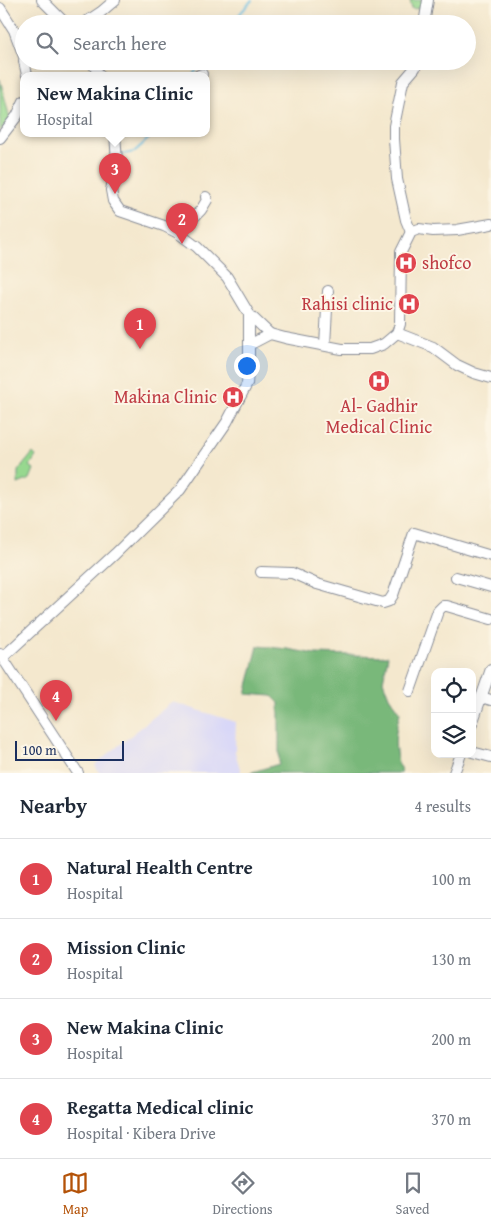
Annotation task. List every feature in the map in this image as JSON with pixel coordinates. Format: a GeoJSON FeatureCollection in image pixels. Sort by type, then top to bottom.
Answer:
{"type":"FeatureCollection","features":[{"type":"Feature","properties":{"kind":"street"},"geometry":{"type":"LineString","coordinates":[[42,0],[57,15]]}},
{"type":"Feature","properties":{"kind":"street"},"geometry":{"type":"LineString","coordinates":[[96,15],[114,0]]}},
{"type":"Feature","properties":{"kind":"street"},"geometry":{"type":"LineString","coordinates":[[426,15],[428,0]]}},
{"type":"Feature","properties":{"kind":"street"},"geometry":{"type":"LineString","coordinates":[[0,8],[15,33]]}},
{"type":"Feature","properties":{"kind":"street"},"geometry":{"type":"LineString","coordinates":[[411,232],[406,220],[397,180],[394,126],[403,82],[413,70]]}},
{"type":"Feature","properties":{"kind":"street"},"geometry":{"type":"LineString","coordinates":[[0,138],[20,110]]}},
{"type":"Feature","properties":{"kind":"street"},"geometry":{"type":"LineString","coordinates":[[115,137],[117,162],[111,190],[113,201],[120,210],[164,226],[180,234],[197,247],[227,276],[249,314],[270,334],[285,338],[342,348],[370,349],[384,344],[397,333],[400,324],[401,252],[411,232],[419,229],[457,230],[491,224]]}},
{"type":"Feature","properties":{"kind":"street"},"geometry":{"type":"LineString","coordinates":[[180,234],[201,210],[207,200],[206,197]]}},
{"type":"Feature","properties":{"kind":"street"},"geometry":{"type":"LineString","coordinates":[[324,345],[328,291]]}},
{"type":"Feature","properties":{"kind":"street"},"geometry":{"type":"LineString","coordinates":[[78,773],[1,656],[115,554],[180,490],[227,422],[247,384],[249,314]]}},
{"type":"Feature","properties":{"kind":"street"},"geometry":{"type":"LineString","coordinates":[[397,333],[434,347],[457,365],[491,378]]}},
{"type":"Feature","properties":{"kind":"street"},"geometry":{"type":"LineString","coordinates":[[249,345],[270,334]]}},
{"type":"Feature","properties":{"kind":"street"},"geometry":{"type":"LineString","coordinates":[[261,572],[292,573],[317,584],[384,603],[389,601],[393,595],[414,534],[491,556]]}},
{"type":"Feature","properties":{"kind":"street"},"geometry":{"type":"LineString","coordinates":[[456,577],[491,587]]}},
{"type":"Feature","properties":{"kind":"street"},"geometry":{"type":"LineString","coordinates":[[410,691],[440,608],[447,606],[491,619]]}},
{"type":"Feature","properties":{"kind":"street"},"geometry":{"type":"LineString","coordinates":[[476,717],[486,698],[491,669]]}},
{"type":"Feature","properties":{"kind":"street"},"geometry":{"type":"LineString","coordinates":[[476,753],[491,757]]}},
{"type":"Feature","properties":{"kind":"street"},"geometry":{"type":"LineString","coordinates":[[454,773],[460,758]]}},
{"type":"Feature","properties":{"kind":"shaded area"},"geometry":{"type":"Polygon","coordinates":[[[172,702],[236,722],[235,752],[241,772],[99,773],[95,765],[172,702]]]}},
{"type":"Feature","properties":{"kind":"green space"},"geometry":{"type":"Polygon","coordinates":[[[410,0],[422,0],[424,8],[412,9],[410,0]]]}},
{"type":"Feature","properties":{"kind":"green space"},"geometry":{"type":"Polygon","coordinates":[[[0,79],[10,119],[0,131],[0,79]]]}},
{"type":"Feature","properties":{"kind":"green space"},"geometry":{"type":"Polygon","coordinates":[[[33,453],[36,456],[30,466],[34,469],[30,479],[18,484],[18,471],[33,453]]]}},
{"type":"Feature","properties":{"kind":"green space"},"geometry":{"type":"Polygon","coordinates":[[[258,646],[315,654],[388,656],[383,681],[389,697],[400,713],[395,743],[402,773],[249,773],[279,764],[279,703],[272,696],[246,694],[258,646]]]}},
{"type":"Feature","properties":{"kind":"waterway"},"geometry":{"type":"LineString","coordinates":[[239,15],[252,0]]}},
{"type":"Feature","properties":{"kind":"waterway"},"geometry":{"type":"LineString","coordinates":[[120,155],[134,152],[151,137]]}},
{"type":"Feature","properties":{"kind":"place","name":"New Makina Clinic"},"geometry":{"type":"Point","coordinates":[115,194]}},
{"type":"Feature","properties":{"kind":"place","name":"Mission Clinic"},"geometry":{"type":"Point","coordinates":[182,244]}},
{"type":"Feature","properties":{"kind":"place","name":"shofco"},"geometry":{"type":"Point","coordinates":[406,263]}},
{"type":"Feature","properties":{"kind":"place","name":"Rahisi clinic"},"geometry":{"type":"Point","coordinates":[409,304]}},
{"type":"Feature","properties":{"kind":"place","name":"Natural Health Centre"},"geometry":{"type":"Point","coordinates":[140,349]}},
{"type":"Feature","properties":{"kind":"place","name":"Al- Gadhir Medical Clinic"},"geometry":{"type":"Point","coordinates":[379,381]}},
{"type":"Feature","properties":{"kind":"place","name":"Makina Clinic"},"geometry":{"type":"Point","coordinates":[233,397]}},
{"type":"Feature","properties":{"kind":"place","name":"Regatta Medical clinic"},"geometry":{"type":"Point","coordinates":[56,721]}}]}
